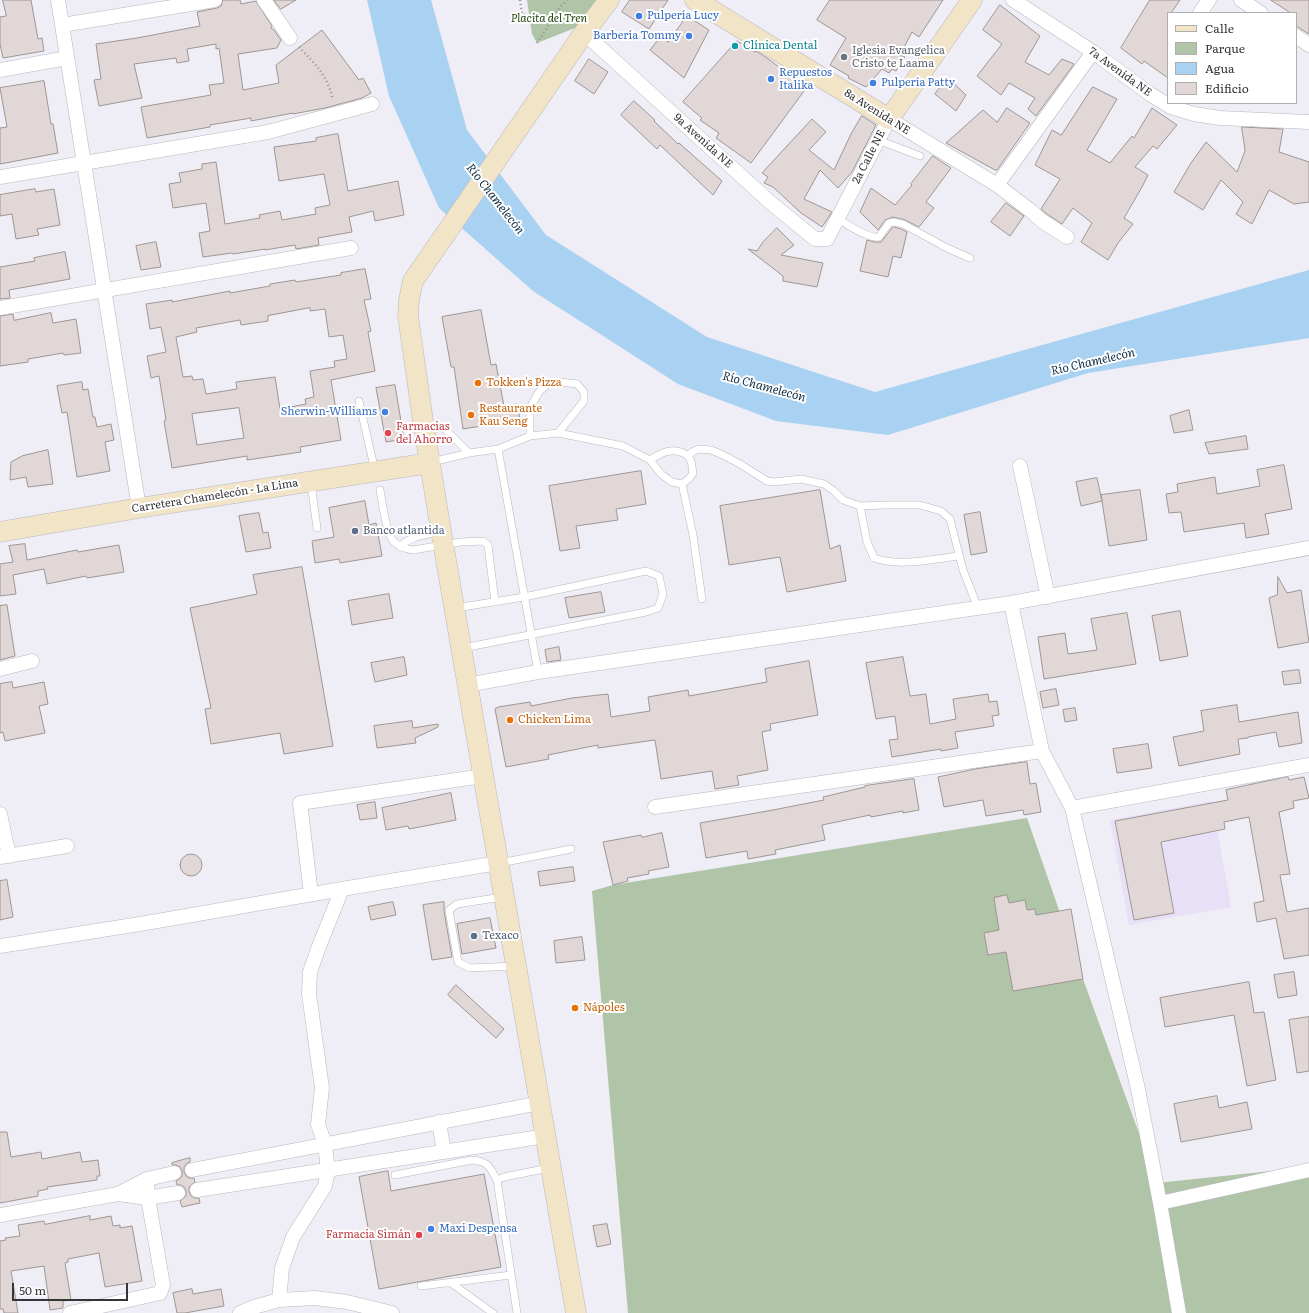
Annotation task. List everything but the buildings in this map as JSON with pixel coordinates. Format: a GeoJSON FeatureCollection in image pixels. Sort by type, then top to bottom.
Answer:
{"type":"FeatureCollection","features":[{"type":"Feature","properties":{"kind":"street"},"geometry":{"type":"LineString","coordinates":[[58,0],[139,508]]}},
{"type":"Feature","properties":{"kind":"street"},"geometry":{"type":"LineString","coordinates":[[62,25],[215,0]]}},
{"type":"Feature","properties":{"kind":"street"},"geometry":{"type":"LineString","coordinates":[[264,0],[290,38]]}},
{"type":"Feature","properties":{"kind":"street"},"geometry":{"type":"LineString","coordinates":[[576,1313],[454,608],[423,421],[408,316],[409,300],[413,281],[580,39],[609,0]]}},
{"type":"Feature","properties":{"kind":"street","name":"2a Calle NE"},"geometry":{"type":"LineString","coordinates":[[827,238],[889,119],[972,0]]}},
{"type":"Feature","properties":{"kind":"street","name":"7a Avenida NE"},"geometry":{"type":"LineString","coordinates":[[1013,0],[1093,52],[1150,94],[1171,107],[1194,114],[1220,118],[1309,122]]}},
{"type":"Feature","properties":{"kind":"street"},"geometry":{"type":"LineString","coordinates":[[1201,12],[1209,0]]}},
{"type":"Feature","properties":{"kind":"street"},"geometry":{"type":"LineString","coordinates":[[1242,0],[1260,12]]}},
{"type":"Feature","properties":{"kind":"street","name":"8a Avenida NE"},"geometry":{"type":"LineString","coordinates":[[699,1],[997,185],[1042,221],[1067,237]]}},
{"type":"Feature","properties":{"kind":"street"},"geometry":{"type":"LineString","coordinates":[[1297,37],[1309,45]]}},
{"type":"Feature","properties":{"kind":"street","name":"9a Avenida NE"},"geometry":{"type":"LineString","coordinates":[[580,39],[800,228],[815,239],[827,238]]}},
{"type":"Feature","properties":{"kind":"street"},"geometry":{"type":"LineString","coordinates":[[997,185],[1093,52]]}},
{"type":"Feature","properties":{"kind":"street"},"geometry":{"type":"LineString","coordinates":[[0,70],[67,58]]}},
{"type":"Feature","properties":{"kind":"street"},"geometry":{"type":"LineString","coordinates":[[0,177],[268,132],[372,104]]}},
{"type":"Feature","properties":{"kind":"street"},"geometry":{"type":"LineString","coordinates":[[0,308],[351,248]]}},
{"type":"Feature","properties":{"kind":"street","name":"Carretera Chamelecón - La Lima"},"geometry":{"type":"LineString","coordinates":[[0,532],[310,481],[378,480],[430,462]]}},
{"type":"Feature","properties":{"kind":"street"},"geometry":{"type":"LineString","coordinates":[[1020,466],[1048,597]]}},
{"type":"Feature","properties":{"kind":"street"},"geometry":{"type":"LineString","coordinates":[[467,685],[538,672],[1048,597],[1309,548]]}},
{"type":"Feature","properties":{"kind":"street"},"geometry":{"type":"LineString","coordinates":[[1011,603],[1042,751],[1072,808],[1138,1089],[1179,1313]]}},
{"type":"Feature","properties":{"kind":"street"},"geometry":{"type":"LineString","coordinates":[[0,669],[32,661]]}},
{"type":"Feature","properties":{"kind":"street"},"geometry":{"type":"LineString","coordinates":[[655,807],[1042,751]]}},
{"type":"Feature","properties":{"kind":"street"},"geometry":{"type":"LineString","coordinates":[[1072,808],[1309,765]]}},
{"type":"Feature","properties":{"kind":"street"},"geometry":{"type":"LineString","coordinates":[[311,894],[300,803],[483,776]]}},
{"type":"Feature","properties":{"kind":"street"},"geometry":{"type":"LineString","coordinates":[[0,814],[4,856],[67,846]]}},
{"type":"Feature","properties":{"kind":"street"},"geometry":{"type":"LineString","coordinates":[[0,946],[140,924],[498,863]]}},
{"type":"Feature","properties":{"kind":"street"},"geometry":{"type":"LineString","coordinates":[[279,1300],[282,1268],[293,1237],[324,1186],[328,1170],[325,1145],[318,1124],[322,1088],[309,994],[310,972],[342,889]]}},
{"type":"Feature","properties":{"kind":"street"},"geometry":{"type":"LineString","coordinates":[[540,1103],[198,1169],[202,1189],[546,1136]]}},
{"type":"Feature","properties":{"kind":"street"},"geometry":{"type":"LineString","coordinates":[[439,1122],[444,1152]]}},
{"type":"Feature","properties":{"kind":"street"},"geometry":{"type":"LineString","coordinates":[[232,1162],[235,1184]]}},
{"type":"Feature","properties":{"kind":"street"},"geometry":{"type":"LineString","coordinates":[[1160,1203],[1309,1170]]}},
{"type":"Feature","properties":{"kind":"street"},"geometry":{"type":"LineString","coordinates":[[0,1215],[118,1194],[147,1179],[174,1173]]}},
{"type":"Feature","properties":{"kind":"street"},"geometry":{"type":"LineString","coordinates":[[70,1313],[160,1293],[163,1285],[148,1198],[147,1179]]}},
{"type":"Feature","properties":{"kind":"street"},"geometry":{"type":"LineString","coordinates":[[118,1194],[148,1198],[178,1193]]}},
{"type":"Feature","properties":{"kind":"street"},"geometry":{"type":"LineString","coordinates":[[240,1313],[279,1300],[315,1298],[347,1302],[392,1313]]}},
{"type":"Feature","properties":{"kind":"lane"},"geometry":{"type":"LineString","coordinates":[[878,140],[920,156]]}},
{"type":"Feature","properties":{"kind":"lane"},"geometry":{"type":"LineString","coordinates":[[838,219],[868,236],[873,237],[880,237],[889,223],[894,222],[903,224],[947,248],[970,258]]}},
{"type":"Feature","properties":{"kind":"lane"},"geometry":{"type":"LineString","coordinates":[[530,436],[530,408],[539,392],[548,384],[560,382],[578,384],[584,392],[584,401],[558,433]]}},
{"type":"Feature","properties":{"kind":"lane"},"geometry":{"type":"LineString","coordinates":[[359,401],[378,480],[386,523],[392,540],[406,550],[413,550],[443,539]]}},
{"type":"Feature","properties":{"kind":"lane"},"geometry":{"type":"LineString","coordinates":[[423,421],[445,429],[469,453]]}},
{"type":"Feature","properties":{"kind":"lane"},"geometry":{"type":"LineString","coordinates":[[430,462],[469,453],[498,449],[530,436],[558,433],[623,446],[650,460],[662,474],[672,482],[682,484],[689,479],[693,473],[692,462],[688,456],[681,452],[663,452],[650,460]]}},
{"type":"Feature","properties":{"kind":"lane"},"geometry":{"type":"LineString","coordinates":[[498,449],[538,672]]}},
{"type":"Feature","properties":{"kind":"lane"},"geometry":{"type":"LineString","coordinates":[[688,456],[694,451],[700,449],[711,450],[740,464],[767,481],[774,482],[801,479],[824,484],[843,500],[860,506],[920,505],[942,511],[950,519],[963,570],[978,608]]}},
{"type":"Feature","properties":{"kind":"lane"},"geometry":{"type":"LineString","coordinates":[[310,481],[318,528]]}},
{"type":"Feature","properties":{"kind":"lane"},"geometry":{"type":"LineString","coordinates":[[682,484],[693,535],[702,599]]}},
{"type":"Feature","properties":{"kind":"lane"},"geometry":{"type":"LineString","coordinates":[[860,506],[867,542],[874,558],[884,562],[904,562],[959,556]]}},
{"type":"Feature","properties":{"kind":"lane"},"geometry":{"type":"LineString","coordinates":[[400,546],[405,541],[410,539],[443,539],[461,542],[483,541],[488,545],[495,602]]}},
{"type":"Feature","properties":{"kind":"lane"},"geometry":{"type":"LineString","coordinates":[[454,608],[524,597],[646,571],[659,576],[663,594],[658,608],[646,612],[461,648]]}},
{"type":"Feature","properties":{"kind":"lane"},"geometry":{"type":"LineString","coordinates":[[498,863],[571,850]]}},
{"type":"Feature","properties":{"kind":"lane"},"geometry":{"type":"LineString","coordinates":[[504,897],[457,904],[450,910],[458,962],[470,968],[516,966]]}},
{"type":"Feature","properties":{"kind":"lane"},"geometry":{"type":"LineString","coordinates":[[395,1175],[472,1160],[482,1161],[489,1166],[497,1180],[517,1313]]}},
{"type":"Feature","properties":{"kind":"lane"},"geometry":{"type":"LineString","coordinates":[[497,1180],[504,1177],[551,1167]]}},
{"type":"Feature","properties":{"kind":"lane"},"geometry":{"type":"LineString","coordinates":[[421,1286],[512,1276]]}},
{"type":"Feature","properties":{"kind":"lane"},"geometry":{"type":"LineString","coordinates":[[451,1283],[493,1313]]}},
{"type":"Feature","properties":{"kind":"path"},"geometry":{"type":"LineString","coordinates":[[520,0],[522,14],[532,18],[552,20]]}},
{"type":"Feature","properties":{"kind":"path"},"geometry":{"type":"LineString","coordinates":[[537,43],[566,0]]}},
{"type":"Feature","properties":{"kind":"path"},"geometry":{"type":"LineString","coordinates":[[290,38],[321,70],[330,86],[337,113]]}},
{"type":"Feature","properties":{"kind":"shaded area"},"geometry":{"type":"Polygon","coordinates":[[[1212,801],[1231,907],[1129,925],[1110,820],[1212,801]]]}},
{"type":"Feature","properties":{"kind":"green space","name":"Placita del Tren"},"geometry":{"type":"Polygon","coordinates":[[[527,0],[598,0],[580,26],[537,43],[532,34],[527,0]]]}},
{"type":"Feature","properties":{"kind":"green space"},"geometry":{"type":"Polygon","coordinates":[[[1027,818],[1083,979],[1157,1183],[1309,1167],[1309,1313],[628,1313],[592,891],[613,885],[1027,818]]]}},
{"type":"Feature","properties":{"kind":"water","name":"Río Chamelecón"},"geometry":{"type":"Polygon","coordinates":[[[367,0],[431,0],[467,130],[546,235],[707,337],[875,392],[1309,270],[1309,338],[1088,373],[888,435],[776,421],[678,384],[533,291],[439,208],[389,96],[367,0]]]}},
{"type":"Feature","properties":{"kind":"place","name":"Pulpería Lucy"},"geometry":{"type":"Point","coordinates":[639,16]}},
{"type":"Feature","properties":{"kind":"place","name":"Barbería Tommy"},"geometry":{"type":"Point","coordinates":[689,36]}},
{"type":"Feature","properties":{"kind":"place","name":"Clínica Dental"},"geometry":{"type":"Point","coordinates":[735,46]}},
{"type":"Feature","properties":{"kind":"place","name":"Iglesia Evangelica Cristo te Laama"},"geometry":{"type":"Point","coordinates":[844,57]}},
{"type":"Feature","properties":{"kind":"place","name":"Repuestos Italika"},"geometry":{"type":"Point","coordinates":[771,79]}},
{"type":"Feature","properties":{"kind":"place","name":"Pulpería Patty"},"geometry":{"type":"Point","coordinates":[873,83]}},
{"type":"Feature","properties":{"kind":"place","name":"Tokken's Pizza"},"geometry":{"type":"Point","coordinates":[478,383]}},
{"type":"Feature","properties":{"kind":"place","name":"Sherwin-Williams"},"geometry":{"type":"Point","coordinates":[385,412]}},
{"type":"Feature","properties":{"kind":"place","name":"Restaurante Kau Seng"},"geometry":{"type":"Point","coordinates":[471,415]}},
{"type":"Feature","properties":{"kind":"place","name":"Farmacias del Ahorro"},"geometry":{"type":"Point","coordinates":[388,433]}},
{"type":"Feature","properties":{"kind":"place","name":"Banco atlantida"},"geometry":{"type":"Point","coordinates":[355,531]}},
{"type":"Feature","properties":{"kind":"place","name":"Chicken Lima"},"geometry":{"type":"Point","coordinates":[510,720]}},
{"type":"Feature","properties":{"kind":"place","name":"Texaco"},"geometry":{"type":"Point","coordinates":[474,936]}},
{"type":"Feature","properties":{"kind":"place","name":"Nápoles"},"geometry":{"type":"Point","coordinates":[575,1008]}},
{"type":"Feature","properties":{"kind":"place","name":"Maxi Despensa"},"geometry":{"type":"Point","coordinates":[431,1229]}},
{"type":"Feature","properties":{"kind":"place","name":"Farmacia Simán"},"geometry":{"type":"Point","coordinates":[419,1235]}}]}
